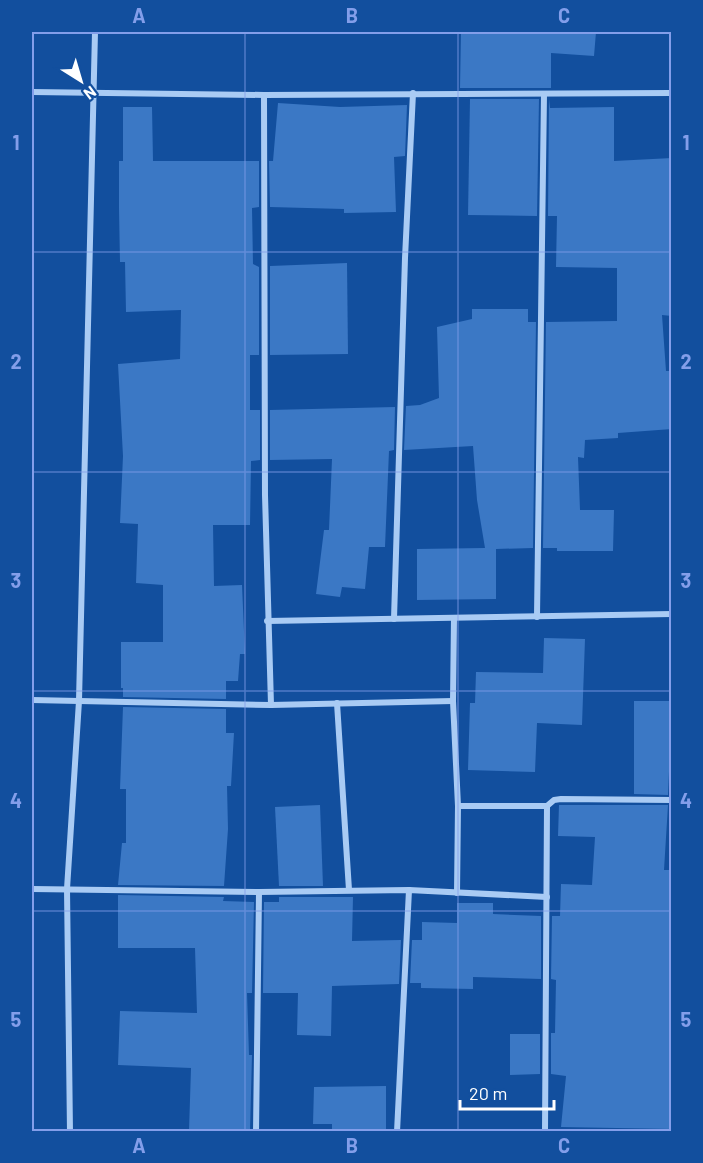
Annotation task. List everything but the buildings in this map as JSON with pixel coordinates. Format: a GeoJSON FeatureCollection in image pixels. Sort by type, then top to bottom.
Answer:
{"type":"FeatureCollection","features":[{"type":"Feature","properties":{"kind":"street"},"geometry":{"type":"LineString","coordinates":[[70,1131],[67,889],[79,701],[95,32]]}},
{"type":"Feature","properties":{"kind":"street"},"geometry":{"type":"LineString","coordinates":[[32,92],[94,91],[264,95],[672,93]]}},
{"type":"Feature","properties":{"kind":"street"},"geometry":{"type":"LineString","coordinates":[[394,619],[405,258],[413,93]]}},
{"type":"Feature","properties":{"kind":"street"},"geometry":{"type":"LineString","coordinates":[[537,616],[544,94]]}},
{"type":"Feature","properties":{"kind":"street"},"geometry":{"type":"LineString","coordinates":[[264,95],[267,621],[271,705]]}},
{"type":"Feature","properties":{"kind":"street"},"geometry":{"type":"LineString","coordinates":[[267,621],[672,614]]}},
{"type":"Feature","properties":{"kind":"street"},"geometry":{"type":"LineString","coordinates":[[454,618],[453,701],[458,806],[457,893]]}},
{"type":"Feature","properties":{"kind":"street"},"geometry":{"type":"LineString","coordinates":[[32,700],[271,705],[453,701]]}},
{"type":"Feature","properties":{"kind":"street"},"geometry":{"type":"LineString","coordinates":[[337,704],[349,890]]}},
{"type":"Feature","properties":{"kind":"street"},"geometry":{"type":"LineString","coordinates":[[458,806],[547,806],[554,800],[561,799],[672,800]]}},
{"type":"Feature","properties":{"kind":"street"},"geometry":{"type":"LineString","coordinates":[[545,1131],[547,806]]}},
{"type":"Feature","properties":{"kind":"street"},"geometry":{"type":"LineString","coordinates":[[32,889],[260,892],[409,890],[547,897]]}},
{"type":"Feature","properties":{"kind":"street"},"geometry":{"type":"LineString","coordinates":[[396,1131],[409,890]]}},
{"type":"Feature","properties":{"kind":"street"},"geometry":{"type":"LineString","coordinates":[[256,1131],[260,892]]}}]}
